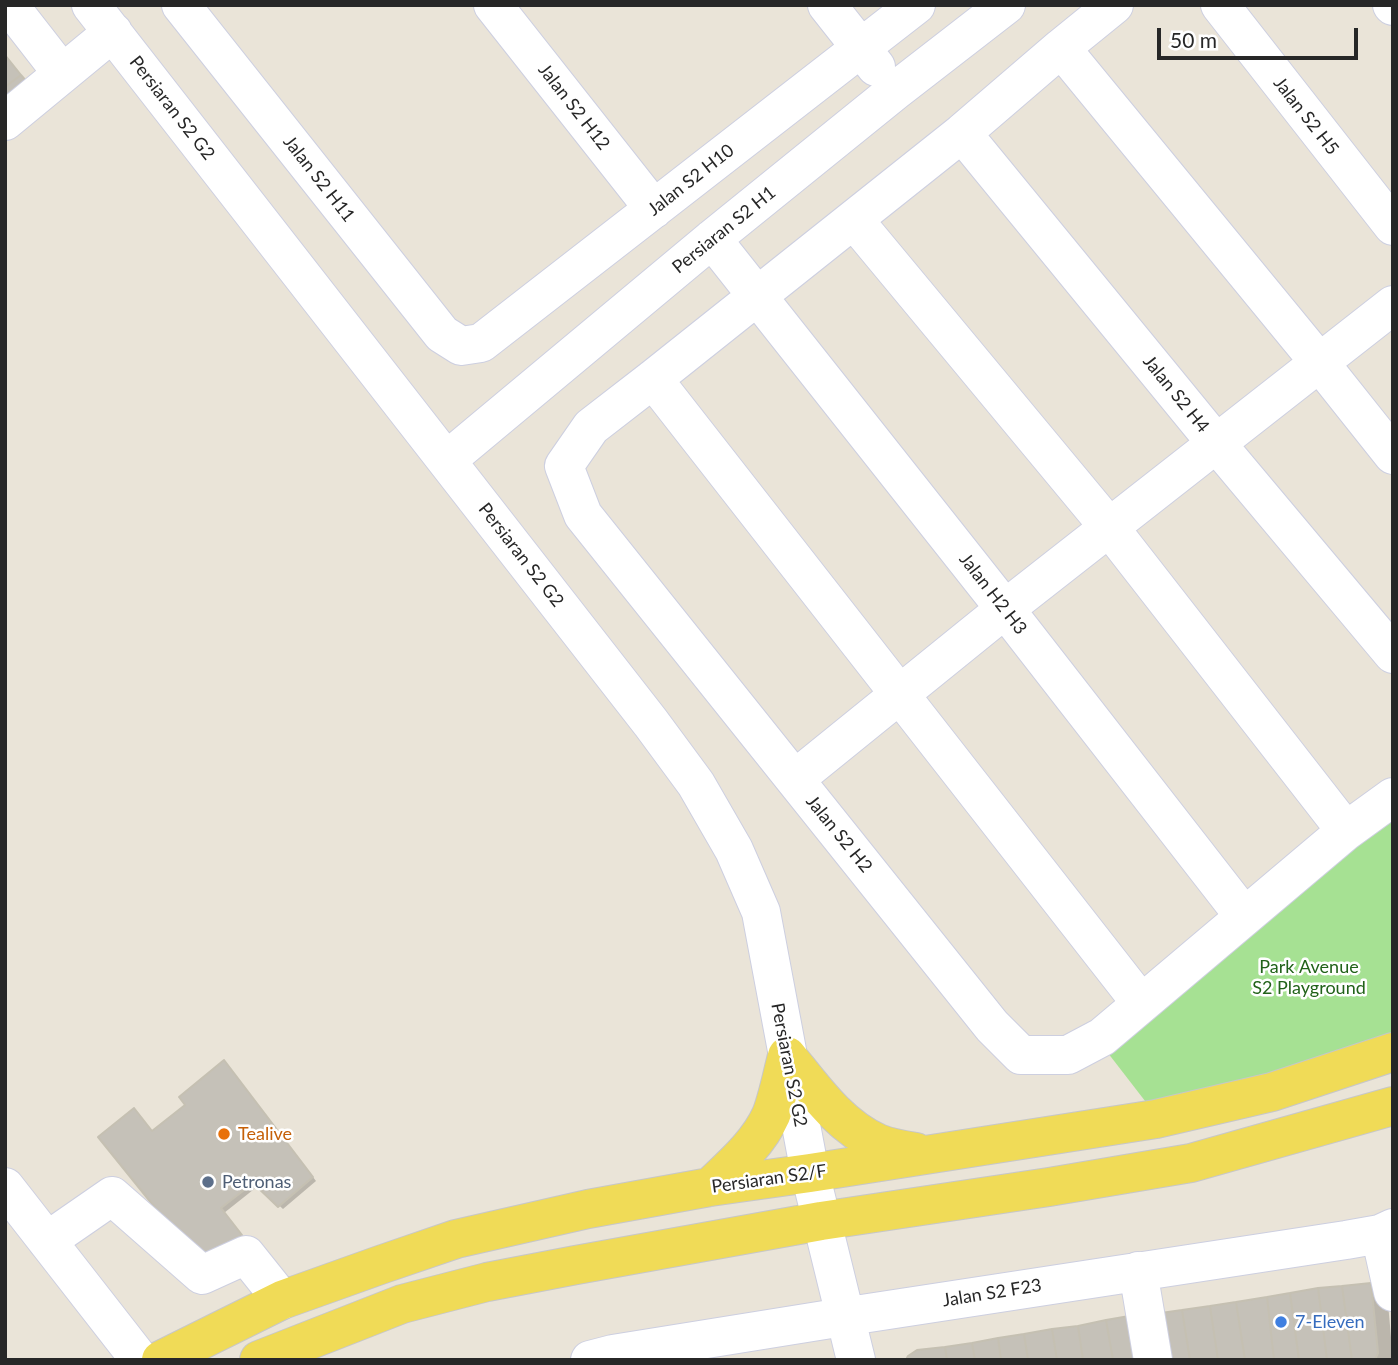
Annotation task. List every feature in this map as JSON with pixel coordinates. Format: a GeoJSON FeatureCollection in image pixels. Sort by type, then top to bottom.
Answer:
{"type":"FeatureCollection","features":[{"type":"Feature","properties":{"kind":"main road","name":"Persiaran S2/F"},"geometry":{"type":"LineString","coordinates":[[161,1360],[282,1300],[456,1239],[588,1209],[710,1187],[1156,1119],[1272,1092],[1393,1052]]}},
{"type":"Feature","properties":{"kind":"main road"},"geometry":{"type":"LineString","coordinates":[[787,1056],[821,1098],[861,1134],[881,1144],[923,1154]]}},
{"type":"Feature","properties":{"kind":"main road"},"geometry":{"type":"LineString","coordinates":[[710,1187],[760,1135],[771,1115],[787,1056]]}},
{"type":"Feature","properties":{"kind":"main road"},"geometry":{"type":"LineString","coordinates":[[259,1360],[402,1304],[487,1282],[821,1221],[1191,1163],[1393,1106]]}},
{"type":"Feature","properties":{"kind":"street"},"geometry":{"type":"LineString","coordinates":[[9,5],[62,74]]}},
{"type":"Feature","properties":{"kind":"street","name":"Jalan S2 H11"},"geometry":{"type":"LineString","coordinates":[[181,5],[442,334],[461,346]]}},
{"type":"Feature","properties":{"kind":"street","name":"Jalan S2 H12"},"geometry":{"type":"LineString","coordinates":[[493,5],[654,209]]}},
{"type":"Feature","properties":{"kind":"street"},"geometry":{"type":"LineString","coordinates":[[827,5],[895,91]]}},
{"type":"Feature","properties":{"kind":"street","name":"Jalan S2 H10"},"geometry":{"type":"LineString","coordinates":[[461,346],[481,343],[916,5]]}},
{"type":"Feature","properties":{"kind":"street","name":"Persiaran S2 H1"},"geometry":{"type":"LineString","coordinates":[[447,460],[712,239],[1006,5]]}},
{"type":"Feature","properties":{"kind":"street"},"geometry":{"type":"LineString","coordinates":[[1114,5],[854,220],[748,285],[653,379],[1141,1003],[1346,831],[1393,797]]}},
{"type":"Feature","properties":{"kind":"street","name":"Jalan S2 H5"},"geometry":{"type":"LineString","coordinates":[[1220,5],[1393,226]]}},
{"type":"Feature","properties":{"kind":"street"},"geometry":{"type":"LineString","coordinates":[[5,121],[62,74],[102,19]]}},
{"type":"Feature","properties":{"kind":"street","name":"Persiaran S2 G2"},"geometry":{"type":"LineString","coordinates":[[102,19],[651,723],[696,784],[734,850],[761,912],[810,1173],[856,1360]]}},
{"type":"Feature","properties":{"kind":"street"},"geometry":{"type":"LineString","coordinates":[[1061,48],[1393,455]]}},
{"type":"Feature","properties":{"kind":"street","name":"Jalan S2 H4"},"geometry":{"type":"LineString","coordinates":[[962,132],[1216,443],[1393,654]]}},
{"type":"Feature","properties":{"kind":"street"},"geometry":{"type":"LineString","coordinates":[[854,220],[1109,527],[1346,831]]}},
{"type":"Feature","properties":{"kind":"street","name":"Jalan H2 H3"},"geometry":{"type":"LineString","coordinates":[[712,239],[1244,916]]}},
{"type":"Feature","properties":{"kind":"street"},"geometry":{"type":"LineString","coordinates":[[794,779],[1005,609],[1393,305]]}},
{"type":"Feature","properties":{"kind":"street","name":"Jalan S2 H2"},"geometry":{"type":"LineString","coordinates":[[653,379],[591,427],[564,466],[583,515],[992,1026],[1021,1055],[1068,1055],[1102,1037],[1141,1003]]}},
{"type":"Feature","properties":{"kind":"street"},"geometry":{"type":"LineString","coordinates":[[5,1187],[140,1360]]}},
{"type":"Feature","properties":{"kind":"street"},"geometry":{"type":"LineString","coordinates":[[47,1241],[112,1196],[202,1275],[246,1255],[282,1300]]}},
{"type":"Feature","properties":{"kind":"street"},"geometry":{"type":"LineString","coordinates":[[1387,1231],[1393,1292]]}},
{"type":"Feature","properties":{"kind":"street","name":"Jalan S2 F23"},"geometry":{"type":"LineString","coordinates":[[590,1360],[846,1316],[1387,1231]]}},
{"type":"Feature","properties":{"kind":"street"},"geometry":{"type":"LineString","coordinates":[[1138,1270],[1153,1360]]}},
{"type":"Feature","properties":{"kind":"green space","name":"Park Avenue S2 Playground"},"geometry":{"type":"Polygon","coordinates":[[[1393,799],[1393,1032],[1267,1086],[1152,1110],[1101,1044],[1393,799]]]}},
{"type":"Feature","properties":{"kind":"building"},"geometry":{"type":"Polygon","coordinates":[[[5,55],[21,75],[5,87],[5,55]]]}},
{"type":"Feature","properties":{"kind":"building"},"geometry":{"type":"Polygon","coordinates":[[[21,75],[38,95],[5,121],[5,87],[21,75]]]}},
{"type":"Feature","properties":{"kind":"building"},"geometry":{"type":"Polygon","coordinates":[[[224,1060],[313,1177],[278,1207],[253,1183],[221,1208],[242,1235],[203,1267],[98,1137],[134,1108],[152,1131],[185,1105],[179,1097],[224,1060]]]}},
{"type":"Feature","properties":{"kind":"building"},"geometry":{"type":"Polygon","coordinates":[[[1371,1283],[1378,1353],[1375,1360],[1352,1360],[1342,1286],[1371,1283]]]}},
{"type":"Feature","properties":{"kind":"building"},"geometry":{"type":"Polygon","coordinates":[[[1342,1286],[1352,1360],[1327,1360],[1318,1288],[1342,1286]]]}},
{"type":"Feature","properties":{"kind":"building"},"geometry":{"type":"Polygon","coordinates":[[[1318,1288],[1327,1360],[1299,1360],[1290,1293],[1318,1288]]]}},
{"type":"Feature","properties":{"kind":"building"},"geometry":{"type":"Polygon","coordinates":[[[1290,1293],[1299,1360],[1274,1360],[1267,1297],[1290,1293]]]}},
{"type":"Feature","properties":{"kind":"building"},"geometry":{"type":"Polygon","coordinates":[[[1267,1297],[1274,1360],[1245,1360],[1236,1302],[1267,1297]]]}},
{"type":"Feature","properties":{"kind":"building"},"geometry":{"type":"Polygon","coordinates":[[[1236,1302],[1245,1360],[1218,1360],[1210,1306],[1236,1302]]]}},
{"type":"Feature","properties":{"kind":"building"},"geometry":{"type":"Polygon","coordinates":[[[1210,1306],[1218,1360],[1190,1360],[1182,1310],[1210,1306]]]}},
{"type":"Feature","properties":{"kind":"building"},"geometry":{"type":"Polygon","coordinates":[[[1182,1310],[1190,1360],[1162,1360],[1154,1314],[1182,1310]]]}},
{"type":"Feature","properties":{"kind":"building"},"geometry":{"type":"Polygon","coordinates":[[[1135,1315],[1142,1360],[1113,1360],[1106,1320],[1135,1315]]]}},
{"type":"Feature","properties":{"kind":"building"},"geometry":{"type":"Polygon","coordinates":[[[1106,1320],[1113,1360],[1083,1360],[1078,1326],[1106,1320]]]}},
{"type":"Feature","properties":{"kind":"building"},"geometry":{"type":"Polygon","coordinates":[[[1078,1326],[1083,1360],[1057,1360],[1052,1329],[1078,1326]]]}},
{"type":"Feature","properties":{"kind":"building"},"geometry":{"type":"Polygon","coordinates":[[[1052,1329],[1057,1360],[1028,1360],[1024,1334],[1052,1329]]]}},
{"type":"Feature","properties":{"kind":"building"},"geometry":{"type":"Polygon","coordinates":[[[1024,1334],[1028,1360],[1001,1360],[998,1338],[1024,1334]]]}},
{"type":"Feature","properties":{"kind":"building"},"geometry":{"type":"Polygon","coordinates":[[[998,1338],[1001,1360],[975,1360],[972,1343],[998,1338]]]}},
{"type":"Feature","properties":{"kind":"building"},"geometry":{"type":"Polygon","coordinates":[[[972,1343],[975,1360],[947,1360],[945,1347],[972,1343]]]}},
{"type":"Feature","properties":{"kind":"building"},"geometry":{"type":"Polygon","coordinates":[[[945,1347],[947,1360],[906,1360],[917,1350],[945,1347]]]}},
{"type":"Feature","properties":{"kind":"place","name":"Tealive"},"geometry":{"type":"Point","coordinates":[224,1134]}},
{"type":"Feature","properties":{"kind":"place","name":"Petronas"},"geometry":{"type":"Point","coordinates":[208,1182]}},
{"type":"Feature","properties":{"kind":"place","name":"7-Eleven"},"geometry":{"type":"Point","coordinates":[1281,1322]}}]}
